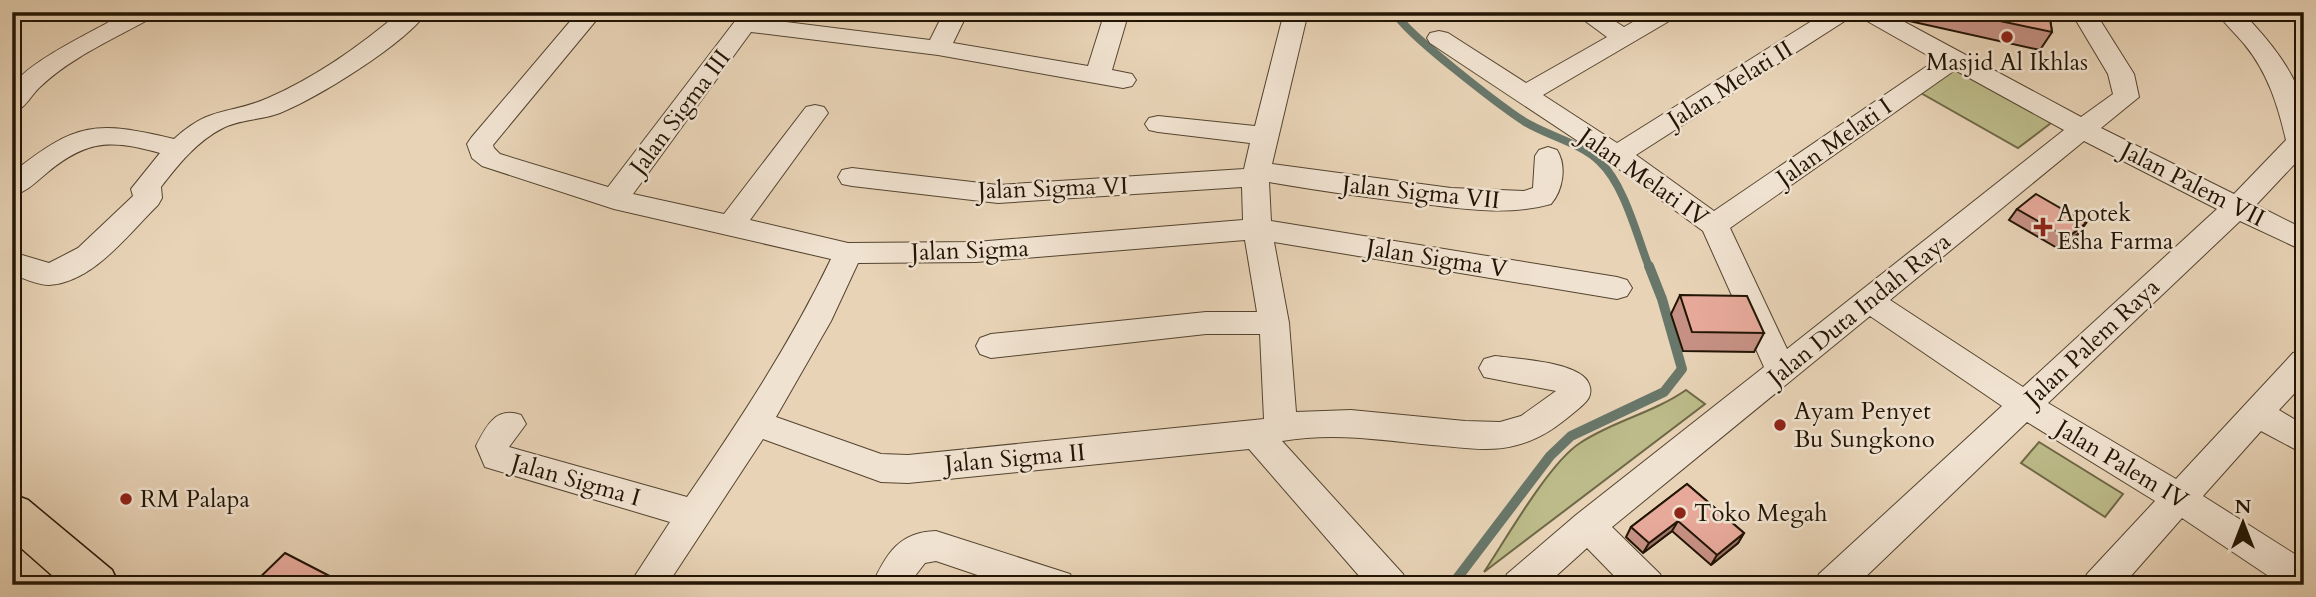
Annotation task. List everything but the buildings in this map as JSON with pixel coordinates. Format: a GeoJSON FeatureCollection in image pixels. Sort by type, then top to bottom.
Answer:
{"type":"FeatureCollection","features":[{"type":"Feature","properties":{"kind":"main road"},"geometry":{"type":"LineString","coordinates":[[12,513],[87,582]]}},
{"type":"Feature","properties":{"kind":"street","name":"Jalan Sigma"},"geometry":{"type":"LineString","coordinates":[[591,12],[481,144],[481,152],[491,160],[614,199],[848,253],[976,252],[1257,229]]}},
{"type":"Feature","properties":{"kind":"street"},"geometry":{"type":"LineString","coordinates":[[938,48],[956,12]]}},
{"type":"Feature","properties":{"kind":"street","name":"Jalan Sigma III"},"geometry":{"type":"LineString","coordinates":[[614,199],[750,18],[1111,78],[1117,12]]}},
{"type":"Feature","properties":{"kind":"street"},"geometry":{"type":"LineString","coordinates":[[1296,12],[1256,174],[1257,229],[1274,323],[1269,431],[1387,581]]}},
{"type":"Feature","properties":{"kind":"street"},"geometry":{"type":"LineString","coordinates":[[1585,12],[1624,38]]}},
{"type":"Feature","properties":{"kind":"street"},"geometry":{"type":"LineString","coordinates":[[1524,95],[1668,12]]}},
{"type":"Feature","properties":{"kind":"street","name":"Jalan Melati II"},"geometry":{"type":"LineString","coordinates":[[1617,155],[1843,12]]}},
{"type":"Feature","properties":{"kind":"street","name":"Jalan Palem VII"},"geometry":{"type":"LineString","coordinates":[[1868,12],[2082,129],[2304,241]]}},
{"type":"Feature","properties":{"kind":"street","name":"Jalan Duta Indah Raya"},"geometry":{"type":"LineString","coordinates":[[1520,585],[1588,526],[2082,129],[2126,97],[2121,74],[2084,12]]}},
{"type":"Feature","properties":{"kind":"street","name":"Jalan Palem Raya"},"geometry":{"type":"LineString","coordinates":[[1832,585],[2237,207],[2291,153],[2300,140],[2297,101],[2257,41],[2228,12]]}},
{"type":"Feature","properties":{"kind":"street"},"geometry":{"type":"LineString","coordinates":[[12,104],[48,68],[140,13]]}},
{"type":"Feature","properties":{"kind":"street"},"geometry":{"type":"LineString","coordinates":[[12,262],[46,275],[64,271],[81,261],[148,198],[145,189],[154,176],[215,121],[265,109],[298,94],[381,42],[410,13]]}},
{"type":"Feature","properties":{"kind":"street","name":"Jalan Melati IV"},"geometry":{"type":"LineString","coordinates":[[1439,38],[1617,155],[1714,225],[1782,372]]}},
{"type":"Feature","properties":{"kind":"street","name":"Jalan Melati I"},"geometry":{"type":"LineString","coordinates":[[1714,225],[1954,59]]}},
{"type":"Feature","properties":{"kind":"street"},"geometry":{"type":"LineString","coordinates":[[731,225],[815,113]]}},
{"type":"Feature","properties":{"kind":"street"},"geometry":{"type":"LineString","coordinates":[[1158,124],[1266,136]]}},
{"type":"Feature","properties":{"kind":"street"},"geometry":{"type":"LineString","coordinates":[[12,187],[74,142],[95,135],[118,135],[181,149]]}},
{"type":"Feature","properties":{"kind":"street","name":"Jalan Sigma VII"},"geometry":{"type":"LineString","coordinates":[[1256,174],[1462,198],[1527,202],[1541,198],[1546,192],[1548,156]]}},
{"type":"Feature","properties":{"kind":"street","name":"Jalan Sigma VI"},"geometry":{"type":"LineString","coordinates":[[852,177],[998,194],[1256,174]]}},
{"type":"Feature","properties":{"kind":"street","name":"Jalan Sigma V"},"geometry":{"type":"LineString","coordinates":[[1257,229],[1617,288]]}},
{"type":"Feature","properties":{"kind":"street"},"geometry":{"type":"LineString","coordinates":[[647,585],[756,423],[816,321],[848,253]]}},
{"type":"Feature","properties":{"kind":"street","name":"Jalan Palem IV"},"geometry":{"type":"LineString","coordinates":[[1869,302],[2025,405],[2179,498],[2304,580]]}},
{"type":"Feature","properties":{"kind":"street"},"geometry":{"type":"LineString","coordinates":[[991,345],[1206,323],[1274,323]]}},
{"type":"Feature","properties":{"kind":"street"},"geometry":{"type":"LineString","coordinates":[[2100,585],[2304,362]]}},
{"type":"Feature","properties":{"kind":"street","name":"Jalan Sigma II"},"geometry":{"type":"LineString","coordinates":[[756,423],[881,468],[908,469],[1269,431],[1311,422],[1476,435],[1516,433],[1535,425],[1575,394],[1574,386],[1566,380],[1495,368]]}},
{"type":"Feature","properties":{"kind":"street"},"geometry":{"type":"LineString","coordinates":[[2257,413],[2304,441]]}},
{"type":"Feature","properties":{"kind":"street","name":"Jalan Sigma I"},"geometry":{"type":"LineString","coordinates":[[510,424],[498,435],[492,446],[497,457],[694,514]]}},
{"type":"Feature","properties":{"kind":"street"},"geometry":{"type":"LineString","coordinates":[[1588,526],[1647,585]]}},
{"type":"Feature","properties":{"kind":"street"},"geometry":{"type":"LineString","coordinates":[[890,585],[907,554],[925,546],[936,546],[1056,585]]}},
{"type":"Feature","properties":{"kind":"shaded area"},"geometry":{"type":"Polygon","coordinates":[[[1949,63],[2055,120],[2018,148],[1912,88],[1949,63]]]}},
{"type":"Feature","properties":{"kind":"shaded area"},"geometry":{"type":"Polygon","coordinates":[[[1686,390],[1705,404],[1484,572],[1542,484],[1568,453],[1593,435],[1660,405],[1686,390]]]}},
{"type":"Feature","properties":{"kind":"shaded area"},"geometry":{"type":"Polygon","coordinates":[[[2039,442],[2123,494],[2105,517],[2021,463],[2039,442]]]}},
{"type":"Feature","properties":{"kind":"waterway"},"geometry":{"type":"LineString","coordinates":[[1395,12],[1433,51],[1513,114],[1584,150],[1600,162],[1623,197],[1649,267]]}},
{"type":"Feature","properties":{"kind":"waterway"},"geometry":{"type":"LineString","coordinates":[[1452,585],[1550,456],[1571,436],[1664,392],[1682,369],[1662,299],[1649,266]]}},
{"type":"Feature","properties":{"kind":"place","name":"Masjid Al Ikhlas"},"geometry":{"type":"Point","coordinates":[2007,37]}},
{"type":"Feature","properties":{"kind":"place","name":"Apotek Esha Farma"},"geometry":{"type":"Point","coordinates":[2043,227]}},
{"type":"Feature","properties":{"kind":"place","name":"Ayam Penyet Bu Sungkono"},"geometry":{"type":"Point","coordinates":[1780,425]}},
{"type":"Feature","properties":{"kind":"place","name":"RM Palapa"},"geometry":{"type":"Point","coordinates":[126,499]}},
{"type":"Feature","properties":{"kind":"place","name":"Toko Megah"},"geometry":{"type":"Point","coordinates":[1680,513]}}]}
